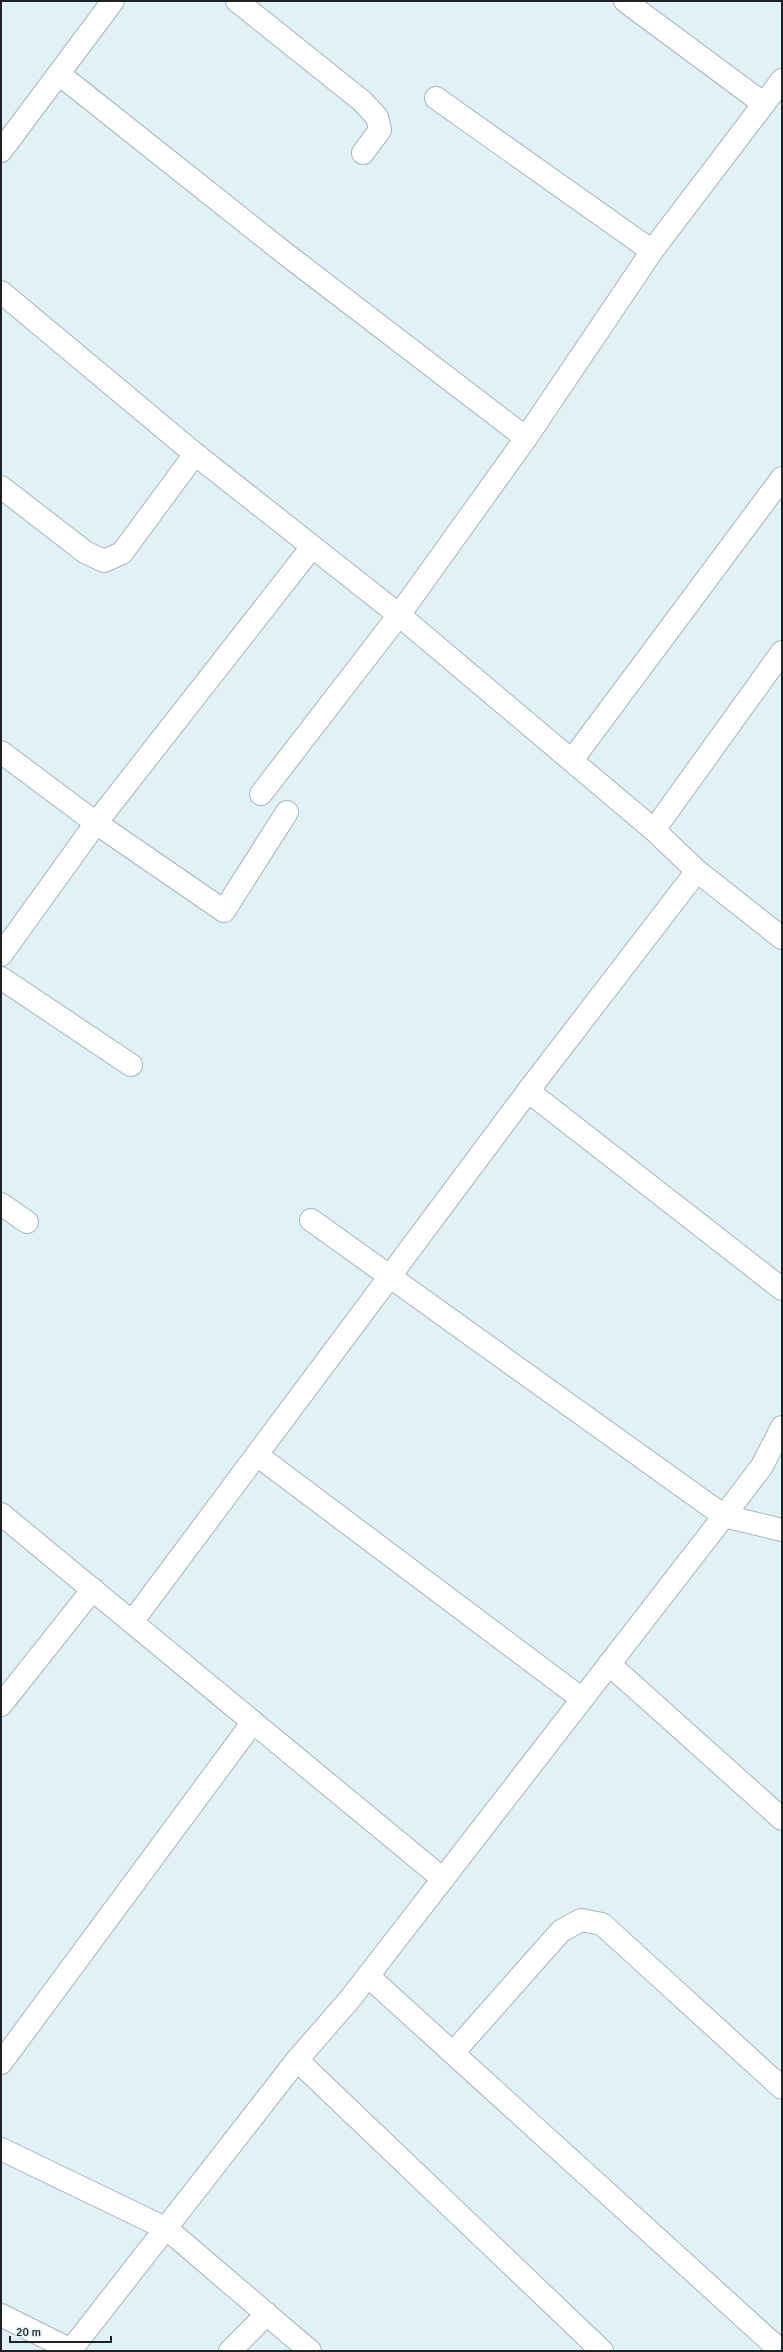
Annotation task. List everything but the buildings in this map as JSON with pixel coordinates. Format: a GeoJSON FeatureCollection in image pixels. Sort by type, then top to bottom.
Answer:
{"type":"FeatureCollection","features":[{"type":"Feature","properties":{"kind":"street"},"geometry":{"type":"LineString","coordinates":[[1,151],[113,1]]}},
{"type":"Feature","properties":{"kind":"street"},"geometry":{"type":"LineString","coordinates":[[237,1],[362,101],[377,117],[380,130],[363,153]]}},
{"type":"Feature","properties":{"kind":"street"},"geometry":{"type":"LineString","coordinates":[[625,1],[764,104]]}},
{"type":"Feature","properties":{"kind":"street"},"geometry":{"type":"LineString","coordinates":[[59,74],[287,255],[526,438]]}},
{"type":"Feature","properties":{"kind":"street"},"geometry":{"type":"LineString","coordinates":[[261,794],[399,614],[526,438],[652,252],[782,80]]}},
{"type":"Feature","properties":{"kind":"street"},"geometry":{"type":"LineString","coordinates":[[436,98],[652,252]]}},
{"type":"Feature","properties":{"kind":"street"},"geometry":{"type":"LineString","coordinates":[[1,292],[195,454],[399,614],[654,830],[697,870],[782,938]]}},
{"type":"Feature","properties":{"kind":"street"},"geometry":{"type":"LineString","coordinates":[[1,487],[85,552],[104,561],[122,554],[195,454]]}},
{"type":"Feature","properties":{"kind":"street"},"geometry":{"type":"LineString","coordinates":[[572,760],[782,478]]}},
{"type":"Feature","properties":{"kind":"street"},"geometry":{"type":"LineString","coordinates":[[1,955],[96,823],[312,547]]}},
{"type":"Feature","properties":{"kind":"street"},"geometry":{"type":"LineString","coordinates":[[654,830],[782,652]]}},
{"type":"Feature","properties":{"kind":"street"},"geometry":{"type":"LineString","coordinates":[[1,752],[96,823],[224,910],[287,812]]}},
{"type":"Feature","properties":{"kind":"street"},"geometry":{"type":"LineString","coordinates":[[132,1622],[528,1090],[697,870]]}},
{"type":"Feature","properties":{"kind":"street"},"geometry":{"type":"LineString","coordinates":[[1,978],[131,1065]]}},
{"type":"Feature","properties":{"kind":"street"},"geometry":{"type":"LineString","coordinates":[[528,1090],[782,1289]]}},
{"type":"Feature","properties":{"kind":"street"},"geometry":{"type":"LineString","coordinates":[[1,1204],[27,1222]]}},
{"type":"Feature","properties":{"kind":"street"},"geometry":{"type":"LineString","coordinates":[[311,1220],[724,1516],[782,1530]]}},
{"type":"Feature","properties":{"kind":"street"},"geometry":{"type":"LineString","coordinates":[[1,2315],[71,2350],[167,2229],[297,2060],[368,1976],[724,1516],[762,1466],[782,1427]]}},
{"type":"Feature","properties":{"kind":"street"},"geometry":{"type":"LineString","coordinates":[[257,1455],[582,1699]]}},
{"type":"Feature","properties":{"kind":"street"},"geometry":{"type":"LineString","coordinates":[[1,1514],[443,1879]]}},
{"type":"Feature","properties":{"kind":"street"},"geometry":{"type":"LineString","coordinates":[[1,1705],[93,1589]]}},
{"type":"Feature","properties":{"kind":"street"},"geometry":{"type":"LineString","coordinates":[[609,1664],[782,1819]]}},
{"type":"Feature","properties":{"kind":"street"},"geometry":{"type":"LineString","coordinates":[[1,2063],[253,1722]]}},
{"type":"Feature","properties":{"kind":"street"},"geometry":{"type":"LineString","coordinates":[[454,2053],[561,1931],[581,1920],[602,1924],[782,2088]]}},
{"type":"Feature","properties":{"kind":"street"},"geometry":{"type":"LineString","coordinates":[[368,1976],[781,2351]]}},
{"type":"Feature","properties":{"kind":"street"},"geometry":{"type":"LineString","coordinates":[[297,2060],[602,2351]]}},
{"type":"Feature","properties":{"kind":"street"},"geometry":{"type":"LineString","coordinates":[[1,2149],[167,2229],[310,2351]]}},
{"type":"Feature","properties":{"kind":"street"},"geometry":{"type":"LineString","coordinates":[[230,2351],[267,2314]]}}]}
